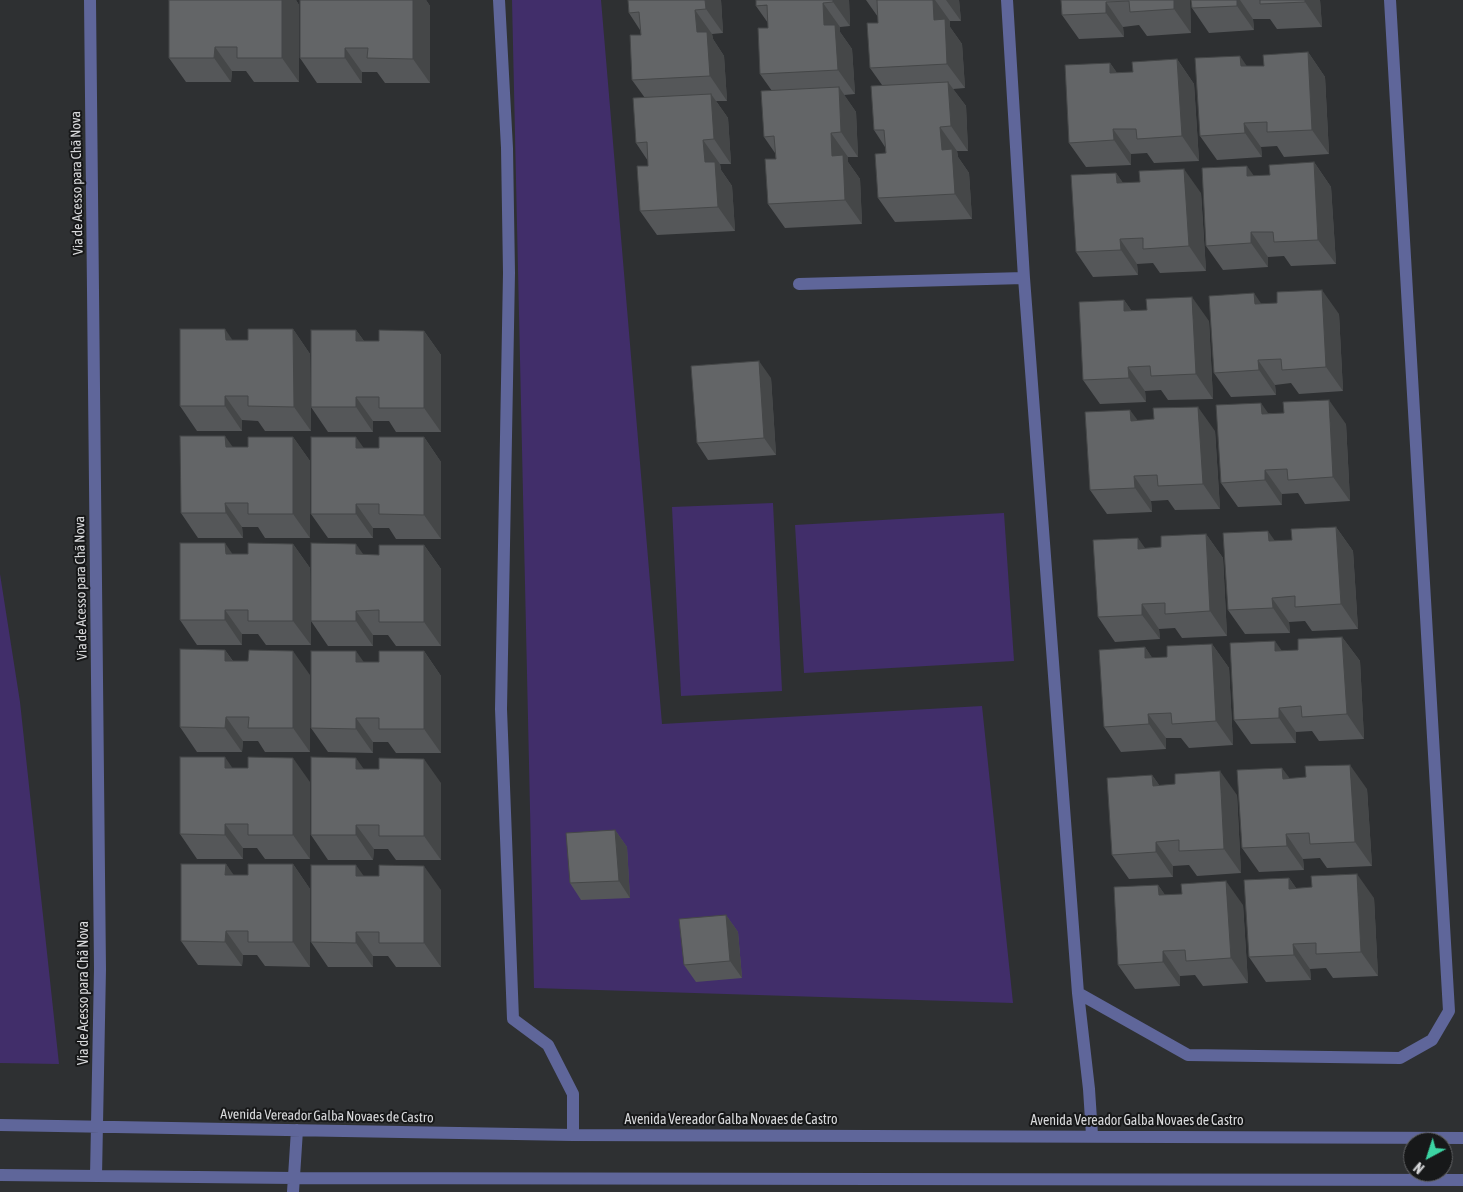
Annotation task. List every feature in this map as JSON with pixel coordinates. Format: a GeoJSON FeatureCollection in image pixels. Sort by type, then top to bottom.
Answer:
{"type":"FeatureCollection","features":[{"type":"Feature","properties":{"kind":"street","name":"Via de Acesso para Chã Nova"},"geometry":{"type":"LineString","coordinates":[[90,0],[100,959],[96,1176]]}},
{"type":"Feature","properties":{"kind":"street"},"geometry":{"type":"LineString","coordinates":[[499,0],[507,148],[510,272],[501,709],[513,1019],[548,1045],[573,1094],[573,1136]]}},
{"type":"Feature","properties":{"kind":"street"},"geometry":{"type":"LineString","coordinates":[[1006,0],[1024,278],[1078,993],[1089,1089],[1092,1136]]}},
{"type":"Feature","properties":{"kind":"street"},"geometry":{"type":"LineString","coordinates":[[1078,993],[1188,1055],[1400,1058],[1432,1040],[1449,1011],[1390,0]]}},
{"type":"Feature","properties":{"kind":"street"},"geometry":{"type":"LineString","coordinates":[[799,284],[1024,278]]}},
{"type":"Feature","properties":{"kind":"street","name":"Avenida Vereador Galba Novaes de Castro"},"geometry":{"type":"LineString","coordinates":[[0,1125],[573,1136],[1463,1138]]}},
{"type":"Feature","properties":{"kind":"street"},"geometry":{"type":"LineString","coordinates":[[293,1192],[297,1130]]}},
{"type":"Feature","properties":{"kind":"street"},"geometry":{"type":"LineString","coordinates":[[0,1175],[294,1178],[1463,1180]]}},
{"type":"Feature","properties":{"kind":"shaded area"},"geometry":{"type":"Polygon","coordinates":[[[512,0],[601,0],[662,724],[982,706],[1013,1003],[534,988],[512,0]]]}},
{"type":"Feature","properties":{"kind":"shaded area"},"geometry":{"type":"Polygon","coordinates":[[[773,503],[782,691],[681,696],[672,507],[773,503]]]}},
{"type":"Feature","properties":{"kind":"shaded area"},"geometry":{"type":"Polygon","coordinates":[[[1004,513],[1014,661],[804,673],[795,525],[1004,513]]]}},
{"type":"Feature","properties":{"kind":"shaded area"},"geometry":{"type":"Polygon","coordinates":[[[0,574],[20,702],[59,1064],[0,1063],[0,574]]]}},
{"type":"Feature","properties":{"kind":"building"},"geometry":{"type":"Polygon","coordinates":[[[169,0],[282,0],[282,58],[237,58],[237,47],[215,47],[214,58],[169,58],[169,0]]]}},
{"type":"Feature","properties":{"kind":"building"},"geometry":{"type":"Polygon","coordinates":[[[300,0],[413,0],[413,59],[367,58],[368,48],[345,48],[345,58],[300,58],[300,0]]]}},
{"type":"Feature","properties":{"kind":"building"},"geometry":{"type":"Polygon","coordinates":[[[628,0],[705,0],[706,9],[695,10],[697,32],[707,32],[710,76],[632,80],[630,35],[641,35],[639,12],[629,13],[628,0]]]}},
{"type":"Feature","properties":{"kind":"building"},"geometry":{"type":"Polygon","coordinates":[[[756,0],[833,0],[833,2],[823,3],[824,25],[835,25],[838,70],[760,74],[758,28],[768,28],[767,5],[756,6],[756,0]]]}},
{"type":"Feature","properties":{"kind":"building"},"geometry":{"type":"Polygon","coordinates":[[[877,0],[933,0],[934,20],[945,19],[947,64],[870,68],[867,23],[878,23],[877,0]]]}},
{"type":"Feature","properties":{"kind":"building"},"geometry":{"type":"Polygon","coordinates":[[[1061,0],[1174,0],[1174,9],[1130,12],[1129,1],[1106,2],[1106,13],[1062,15],[1061,0]]]}},
{"type":"Feature","properties":{"kind":"building"},"geometry":{"type":"Polygon","coordinates":[[[1191,0],[1237,0],[1237,6],[1192,8],[1191,0]]]}},
{"type":"Feature","properties":{"kind":"building"},"geometry":{"type":"Polygon","coordinates":[[[1260,0],[1305,0],[1305,2],[1260,4],[1260,0]]]}},
{"type":"Feature","properties":{"kind":"building"},"geometry":{"type":"Polygon","coordinates":[[[1308,52],[1312,130],[1267,132],[1267,122],[1244,123],[1245,133],[1200,136],[1195,58],[1240,56],[1241,66],[1264,66],[1263,55],[1308,52]]]}},
{"type":"Feature","properties":{"kind":"building"},"geometry":{"type":"Polygon","coordinates":[[[1177,59],[1182,136],[1137,139],[1136,129],[1113,129],[1114,140],[1069,143],[1065,65],[1110,63],[1110,73],[1133,72],[1132,62],[1177,59]]]}},
{"type":"Feature","properties":{"kind":"building"},"geometry":{"type":"Polygon","coordinates":[[[948,82],[951,126],[940,127],[942,150],[952,149],[955,194],[878,198],[875,154],[886,153],[884,130],[874,130],[871,86],[948,82]]]}},
{"type":"Feature","properties":{"kind":"building"},"geometry":{"type":"Polygon","coordinates":[[[839,87],[841,132],[831,133],[832,156],[843,155],[845,200],[768,204],[765,159],[776,159],[774,136],[764,137],[761,91],[839,87]]]}},
{"type":"Feature","properties":{"kind":"building"},"geometry":{"type":"Polygon","coordinates":[[[711,94],[714,139],[703,140],[705,162],[715,162],[718,207],[640,211],[637,166],[648,166],[647,142],[636,143],[633,98],[711,94]]]}},
{"type":"Feature","properties":{"kind":"building"},"geometry":{"type":"Polygon","coordinates":[[[1314,162],[1318,240],[1274,242],[1273,232],[1251,232],[1251,243],[1206,246],[1202,168],[1247,166],[1247,176],[1270,175],[1269,165],[1314,162]]]}},
{"type":"Feature","properties":{"kind":"building"},"geometry":{"type":"Polygon","coordinates":[[[1184,169],[1189,246],[1143,249],[1143,238],[1120,239],[1121,250],[1076,252],[1071,175],[1116,173],[1117,183],[1140,182],[1139,171],[1184,169]]]}},
{"type":"Feature","properties":{"kind":"building"},"geometry":{"type":"Polygon","coordinates":[[[1322,290],[1326,367],[1282,370],[1281,359],[1258,360],[1259,370],[1214,373],[1209,296],[1254,293],[1255,304],[1277,303],[1277,292],[1322,290]]]}},
{"type":"Feature","properties":{"kind":"building"},"geometry":{"type":"Polygon","coordinates":[[[1192,297],[1196,374],[1151,376],[1150,366],[1128,367],[1129,378],[1083,380],[1079,302],[1124,300],[1124,311],[1147,310],[1146,299],[1192,297]]]}},
{"type":"Feature","properties":{"kind":"building"},"geometry":{"type":"Polygon","coordinates":[[[180,329],[225,329],[226,340],[248,340],[248,329],[293,329],[294,407],[248,406],[248,396],[225,396],[225,406],[180,406],[180,329]]]}},
{"type":"Feature","properties":{"kind":"building"},"geometry":{"type":"Polygon","coordinates":[[[311,330],[356,330],[356,341],[379,341],[379,330],[424,331],[424,408],[379,408],[379,397],[356,397],[356,407],[311,407],[311,330]]]}},
{"type":"Feature","properties":{"kind":"building"},"geometry":{"type":"Polygon","coordinates":[[[759,361],[764,438],[697,443],[691,366],[759,361]]]}},
{"type":"Feature","properties":{"kind":"building"},"geometry":{"type":"Polygon","coordinates":[[[1329,400],[1333,477],[1288,480],[1287,469],[1265,470],[1265,480],[1221,483],[1216,405],[1261,403],[1262,414],[1284,413],[1283,402],[1329,400]]]}},
{"type":"Feature","properties":{"kind":"building"},"geometry":{"type":"Polygon","coordinates":[[[1198,407],[1203,484],[1158,486],[1157,475],[1134,476],[1135,488],[1090,490],[1085,412],[1130,410],[1131,421],[1154,419],[1153,408],[1198,407]]]}},
{"type":"Feature","properties":{"kind":"building"},"geometry":{"type":"Polygon","coordinates":[[[180,436],[225,436],[226,447],[248,447],[248,437],[293,437],[293,514],[248,514],[248,503],[225,503],[226,513],[181,513],[180,436]]]}},
{"type":"Feature","properties":{"kind":"building"},"geometry":{"type":"Polygon","coordinates":[[[311,437],[356,437],[356,448],[379,448],[379,437],[424,437],[424,515],[379,514],[379,504],[356,504],[356,514],[311,514],[311,437]]]}},
{"type":"Feature","properties":{"kind":"building"},"geometry":{"type":"Polygon","coordinates":[[[1336,527],[1341,604],[1295,607],[1295,596],[1272,598],[1273,608],[1228,610],[1223,533],[1268,531],[1269,541],[1292,540],[1291,529],[1336,527]]]}},
{"type":"Feature","properties":{"kind":"building"},"geometry":{"type":"Polygon","coordinates":[[[1206,534],[1210,611],[1165,614],[1165,603],[1142,604],[1142,615],[1098,617],[1093,540],[1138,538],[1138,549],[1161,547],[1161,536],[1206,534]]]}},
{"type":"Feature","properties":{"kind":"building"},"geometry":{"type":"Polygon","coordinates":[[[180,543],[225,543],[226,554],[248,554],[248,543],[293,544],[293,621],[248,621],[248,610],[225,610],[225,620],[180,620],[180,543]]]}},
{"type":"Feature","properties":{"kind":"building"},"geometry":{"type":"Polygon","coordinates":[[[311,543],[356,544],[356,554],[379,555],[379,545],[424,545],[424,622],[379,622],[379,610],[356,611],[356,621],[311,621],[311,543]]]}},
{"type":"Feature","properties":{"kind":"building"},"geometry":{"type":"Polygon","coordinates":[[[1342,637],[1347,714],[1302,717],[1301,706],[1279,708],[1279,718],[1234,720],[1230,643],[1275,641],[1275,651],[1298,650],[1298,639],[1342,637]]]}},
{"type":"Feature","properties":{"kind":"building"},"geometry":{"type":"Polygon","coordinates":[[[1212,644],[1216,721],[1172,724],[1171,713],[1148,714],[1149,724],[1104,727],[1099,650],[1145,647],[1145,658],[1167,657],[1167,646],[1212,644]]]}},
{"type":"Feature","properties":{"kind":"building"},"geometry":{"type":"Polygon","coordinates":[[[180,649],[225,650],[225,661],[248,661],[249,650],[293,651],[293,728],[248,728],[249,717],[226,717],[225,728],[180,727],[180,649]]]}},
{"type":"Feature","properties":{"kind":"building"},"geometry":{"type":"Polygon","coordinates":[[[311,651],[356,651],[356,662],[379,662],[379,651],[424,651],[424,729],[379,729],[379,718],[356,718],[356,729],[311,728],[311,651]]]}},
{"type":"Feature","properties":{"kind":"building"},"geometry":{"type":"Polygon","coordinates":[[[180,757],[225,757],[225,768],[248,768],[248,757],[293,758],[293,835],[248,835],[248,824],[225,824],[225,835],[180,834],[180,757]]]}},
{"type":"Feature","properties":{"kind":"building"},"geometry":{"type":"Polygon","coordinates":[[[311,757],[356,758],[356,769],[379,769],[379,758],[424,759],[424,836],[379,836],[379,825],[356,825],[356,835],[311,835],[311,757]]]}},
{"type":"Feature","properties":{"kind":"building"},"geometry":{"type":"Polygon","coordinates":[[[1350,765],[1355,842],[1310,844],[1309,833],[1286,834],[1287,846],[1242,848],[1237,770],[1282,768],[1283,779],[1306,777],[1305,766],[1350,765]]]}},
{"type":"Feature","properties":{"kind":"building"},"geometry":{"type":"Polygon","coordinates":[[[1220,771],[1224,849],[1179,851],[1179,840],[1156,842],[1156,852],[1112,855],[1107,778],[1152,775],[1153,786],[1175,784],[1175,774],[1220,771]]]}},
{"type":"Feature","properties":{"kind":"building"},"geometry":{"type":"Polygon","coordinates":[[[615,830],[619,881],[570,883],[566,833],[615,830]]]}},
{"type":"Feature","properties":{"kind":"building"},"geometry":{"type":"Polygon","coordinates":[[[181,864],[226,864],[225,875],[248,875],[248,864],[293,864],[293,942],[248,942],[248,931],[226,931],[225,942],[181,941],[181,864]]]}},
{"type":"Feature","properties":{"kind":"building"},"geometry":{"type":"Polygon","coordinates":[[[311,865],[356,865],[356,876],[379,876],[379,865],[424,866],[424,943],[379,943],[379,932],[356,932],[356,943],[311,942],[311,865]]]}},
{"type":"Feature","properties":{"kind":"building"},"geometry":{"type":"Polygon","coordinates":[[[1357,874],[1361,952],[1316,954],[1316,943],[1293,944],[1294,955],[1249,957],[1244,880],[1289,878],[1289,889],[1312,887],[1311,876],[1357,874]]]}},
{"type":"Feature","properties":{"kind":"building"},"geometry":{"type":"Polygon","coordinates":[[[1226,881],[1231,958],[1186,961],[1185,950],[1163,951],[1163,962],[1118,965],[1114,887],[1158,885],[1159,895],[1182,894],[1181,884],[1226,881]]]}},
{"type":"Feature","properties":{"kind":"building"},"geometry":{"type":"Polygon","coordinates":[[[726,915],[730,961],[684,965],[679,919],[726,915]]]}}]}
